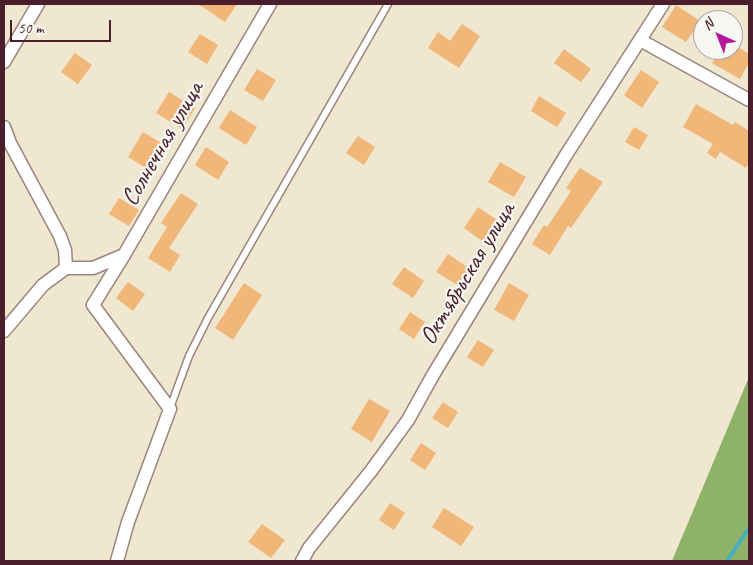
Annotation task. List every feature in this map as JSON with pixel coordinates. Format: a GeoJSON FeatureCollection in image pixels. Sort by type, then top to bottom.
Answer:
{"type":"FeatureCollection","features":[{"type":"Feature","properties":{"kind":"street"},"geometry":{"type":"LineString","coordinates":[[4,62],[38,4]]}},
{"type":"Feature","properties":{"kind":"street","name":"Солнечная улица"},"geometry":{"type":"LineString","coordinates":[[170,409],[93,305],[270,4]]}},
{"type":"Feature","properties":{"kind":"street","name":"Октябрьская улица"},"geometry":{"type":"LineString","coordinates":[[302,561],[309,548],[371,471],[408,420],[433,375],[566,155],[663,4]]}},
{"type":"Feature","properties":{"kind":"street"},"geometry":{"type":"LineString","coordinates":[[640,40],[749,100]]}},
{"type":"Feature","properties":{"kind":"street"},"geometry":{"type":"LineString","coordinates":[[4,127],[10,143],[60,236],[65,250],[66,268]]}},
{"type":"Feature","properties":{"kind":"street"},"geometry":{"type":"LineString","coordinates":[[4,331],[43,285],[66,268],[92,268],[124,255]]}},
{"type":"Feature","properties":{"kind":"street"},"geometry":{"type":"LineString","coordinates":[[117,561],[128,522],[170,409]]}},
{"type":"Feature","properties":{"kind":"lane"},"geometry":{"type":"LineString","coordinates":[[170,409],[189,356],[208,318],[388,4]]}},
{"type":"Feature","properties":{"kind":"green space"},"geometry":{"type":"Polygon","coordinates":[[[749,377],[749,561],[672,561],[749,377]]]}},
{"type":"Feature","properties":{"kind":"building"},"geometry":{"type":"Polygon","coordinates":[[[198,4],[237,4],[225,22],[198,4]]]}},
{"type":"Feature","properties":{"kind":"building"},"geometry":{"type":"Polygon","coordinates":[[[676,5],[693,16],[693,32],[686,42],[662,27],[676,5]]]}},
{"type":"Feature","properties":{"kind":"building"},"geometry":{"type":"Polygon","coordinates":[[[462,24],[480,36],[459,68],[428,48],[438,32],[450,41],[462,24]]]}},
{"type":"Feature","properties":{"kind":"building"},"geometry":{"type":"Polygon","coordinates":[[[200,34],[218,45],[207,64],[188,52],[200,34]]]}},
{"type":"Feature","properties":{"kind":"building"},"geometry":{"type":"Polygon","coordinates":[[[564,49],[591,69],[581,82],[554,63],[564,49]]]}},
{"type":"Feature","properties":{"kind":"building"},"geometry":{"type":"Polygon","coordinates":[[[743,50],[749,54],[749,63],[740,79],[712,63],[714,60],[743,60],[743,50]]]}},
{"type":"Feature","properties":{"kind":"building"},"geometry":{"type":"Polygon","coordinates":[[[75,53],[92,65],[78,84],[61,72],[75,53]]]}},
{"type":"Feature","properties":{"kind":"building"},"geometry":{"type":"Polygon","coordinates":[[[257,69],[276,80],[263,101],[244,90],[257,69]]]}},
{"type":"Feature","properties":{"kind":"building"},"geometry":{"type":"Polygon","coordinates":[[[641,70],[659,82],[642,108],[624,95],[641,70]]]}},
{"type":"Feature","properties":{"kind":"building"},"geometry":{"type":"Polygon","coordinates":[[[169,92],[195,108],[182,129],[156,113],[169,92]]]}},
{"type":"Feature","properties":{"kind":"building"},"geometry":{"type":"Polygon","coordinates":[[[539,96],[566,113],[557,127],[531,111],[539,96]]]}},
{"type":"Feature","properties":{"kind":"building"},"geometry":{"type":"Polygon","coordinates":[[[696,104],[733,125],[735,122],[749,131],[749,162],[746,168],[720,152],[716,159],[707,153],[713,144],[683,127],[696,104]]]}},
{"type":"Feature","properties":{"kind":"building"},"geometry":{"type":"Polygon","coordinates":[[[230,110],[257,127],[246,145],[219,128],[230,110]]]}},
{"type":"Feature","properties":{"kind":"building"},"geometry":{"type":"Polygon","coordinates":[[[634,127],[648,135],[639,150],[625,142],[634,127]]]}},
{"type":"Feature","properties":{"kind":"building"},"geometry":{"type":"Polygon","coordinates":[[[143,132],[166,146],[151,171],[128,157],[143,132]]]}},
{"type":"Feature","properties":{"kind":"building"},"geometry":{"type":"Polygon","coordinates":[[[358,136],[375,147],[364,165],[346,153],[358,136]]]}},
{"type":"Feature","properties":{"kind":"building"},"geometry":{"type":"Polygon","coordinates":[[[206,147],[229,162],[218,180],[195,165],[206,147]]]}},
{"type":"Feature","properties":{"kind":"building"},"geometry":{"type":"Polygon","coordinates":[[[500,162],[526,177],[514,197],[488,182],[500,162]]]}},
{"type":"Feature","properties":{"kind":"building"},"geometry":{"type":"Polygon","coordinates":[[[580,168],[603,182],[571,228],[568,226],[550,255],[532,244],[544,225],[547,227],[571,191],[566,188],[580,168]]]}},
{"type":"Feature","properties":{"kind":"building"},"geometry":{"type":"Polygon","coordinates":[[[181,193],[198,204],[169,248],[180,255],[170,272],[148,258],[167,227],[161,223],[181,193]]]}},
{"type":"Feature","properties":{"kind":"building"},"geometry":{"type":"Polygon","coordinates":[[[119,198],[139,210],[129,226],[109,214],[119,198]]]}},
{"type":"Feature","properties":{"kind":"building"},"geometry":{"type":"Polygon","coordinates":[[[478,207],[500,222],[485,243],[464,228],[478,207]]]}},
{"type":"Feature","properties":{"kind":"building"},"geometry":{"type":"Polygon","coordinates":[[[448,254],[470,269],[459,286],[436,272],[448,254]]]}},
{"type":"Feature","properties":{"kind":"building"},"geometry":{"type":"Polygon","coordinates":[[[404,267],[424,281],[413,298],[392,284],[404,267]]]}},
{"type":"Feature","properties":{"kind":"building"},"geometry":{"type":"Polygon","coordinates":[[[128,282],[145,294],[133,311],[116,298],[128,282]]]}},
{"type":"Feature","properties":{"kind":"building"},"geometry":{"type":"Polygon","coordinates":[[[244,283],[262,295],[233,340],[215,328],[244,283]]]}},
{"type":"Feature","properties":{"kind":"building"},"geometry":{"type":"Polygon","coordinates":[[[509,283],[529,295],[514,321],[494,310],[509,283]]]}},
{"type":"Feature","properties":{"kind":"building"},"geometry":{"type":"Polygon","coordinates":[[[410,312],[425,322],[414,339],[399,329],[410,312]]]}},
{"type":"Feature","properties":{"kind":"building"},"geometry":{"type":"Polygon","coordinates":[[[478,340],[494,350],[483,367],[467,357],[478,340]]]}},
{"type":"Feature","properties":{"kind":"building"},"geometry":{"type":"Polygon","coordinates":[[[369,399],[390,411],[372,442],[351,429],[369,399]]]}},
{"type":"Feature","properties":{"kind":"building"},"geometry":{"type":"Polygon","coordinates":[[[443,402],[458,412],[448,428],[432,418],[443,402]]]}},
{"type":"Feature","properties":{"kind":"building"},"geometry":{"type":"Polygon","coordinates":[[[421,443],[436,453],[425,470],[410,460],[421,443]]]}},
{"type":"Feature","properties":{"kind":"building"},"geometry":{"type":"Polygon","coordinates":[[[390,503],[405,513],[394,530],[379,520],[390,503]]]}},
{"type":"Feature","properties":{"kind":"building"},"geometry":{"type":"Polygon","coordinates":[[[444,508],[474,527],[461,546],[432,527],[444,508]]]}},
{"type":"Feature","properties":{"kind":"building"},"geometry":{"type":"Polygon","coordinates":[[[262,524],[285,540],[271,558],[248,542],[262,524]]]}},
{"type":"Feature","properties":{"kind":"waterway"},"geometry":{"type":"LineString","coordinates":[[727,561],[749,528]]}}]}
